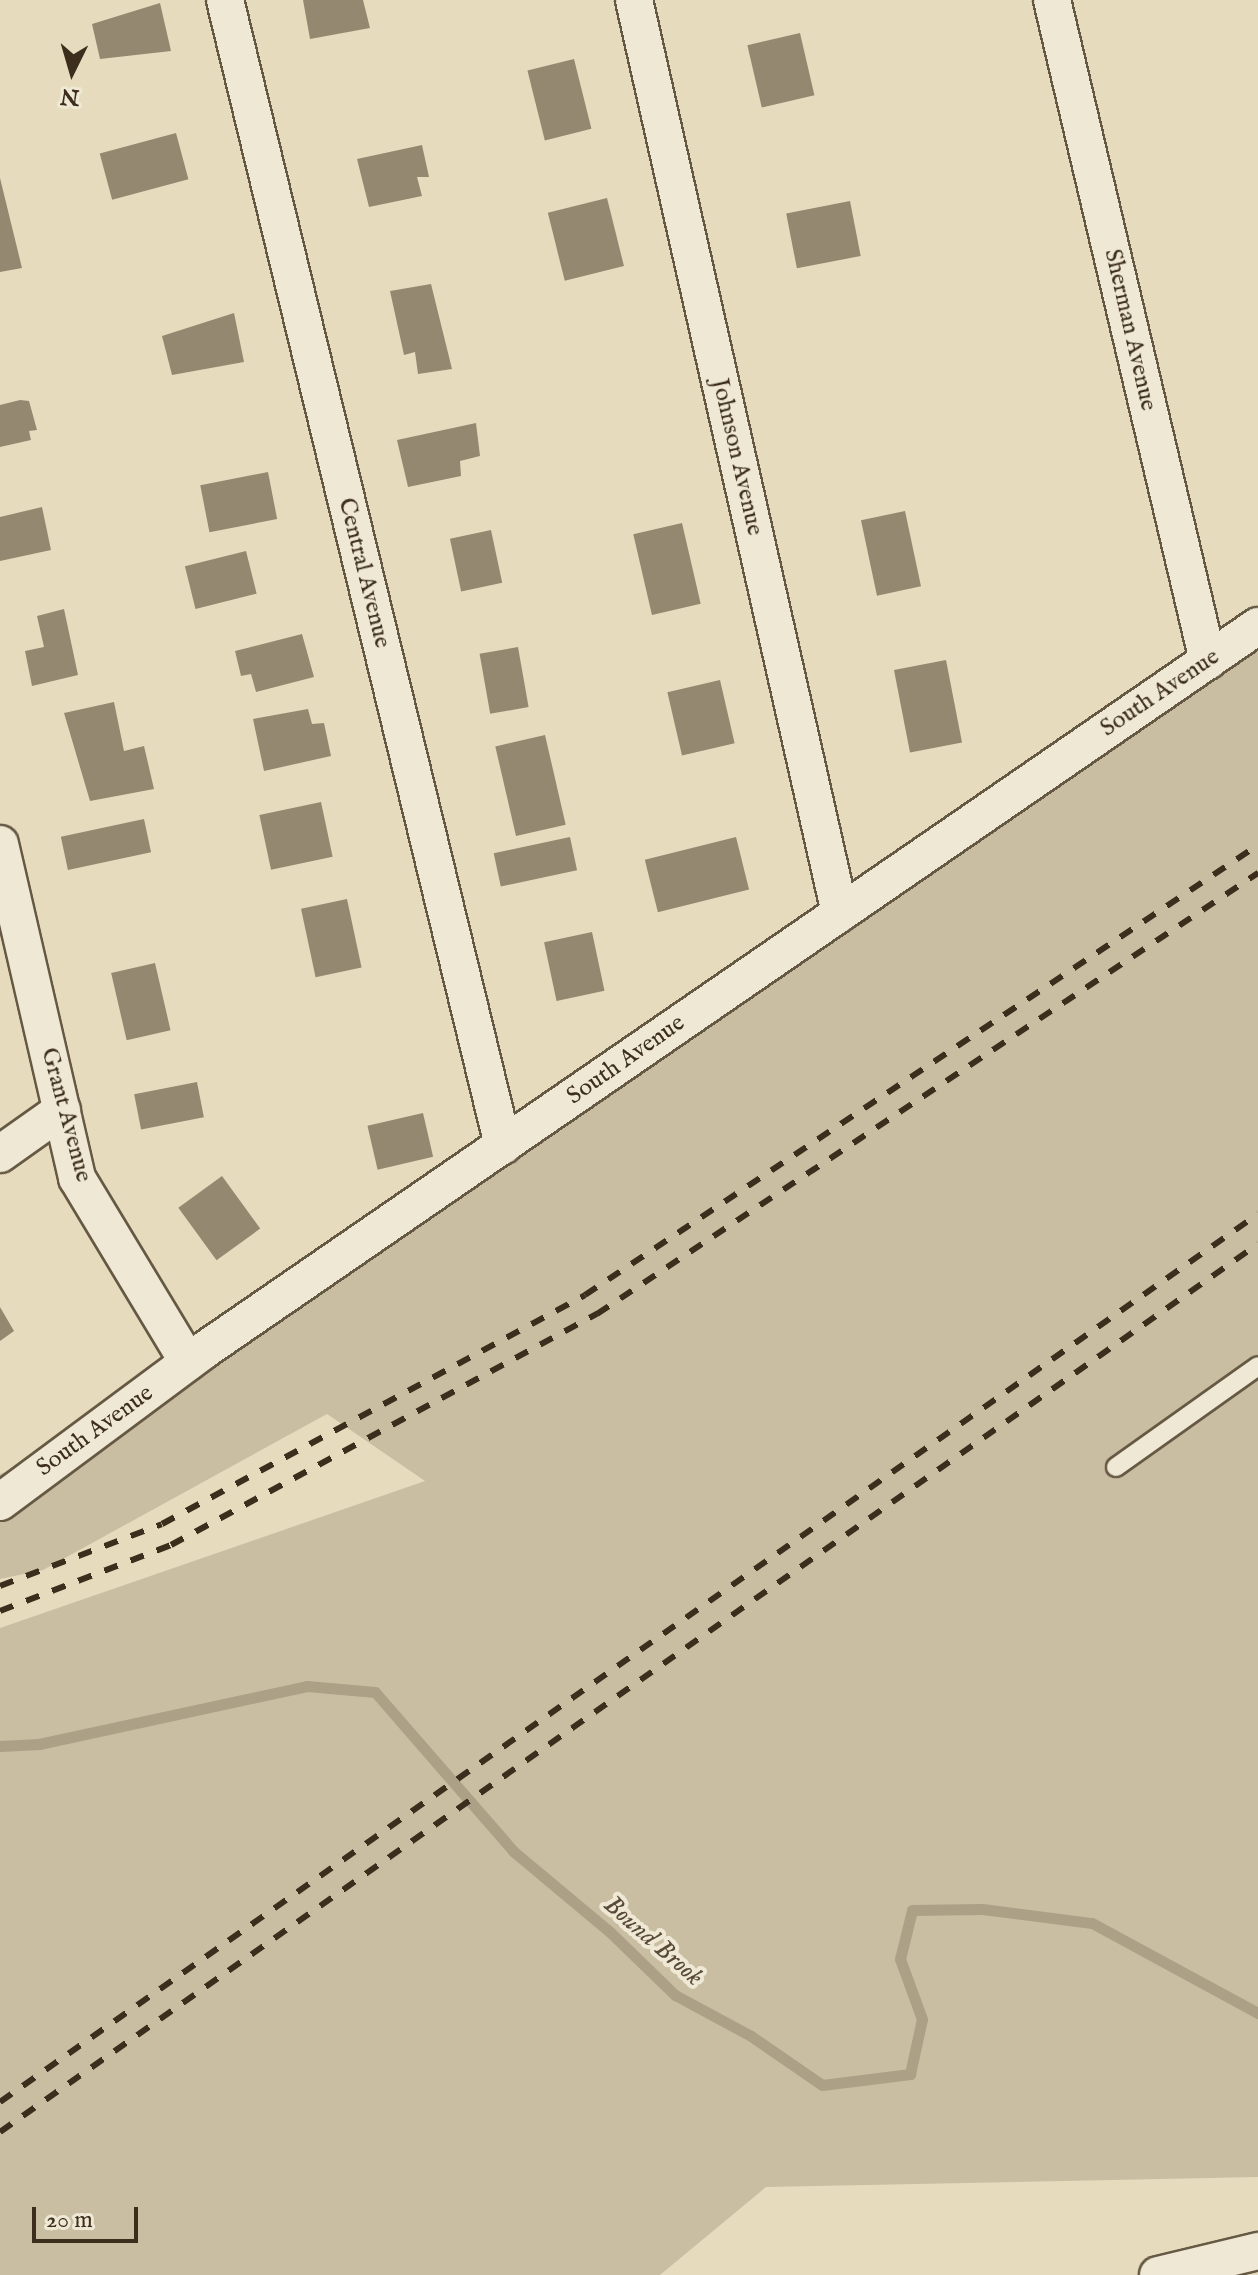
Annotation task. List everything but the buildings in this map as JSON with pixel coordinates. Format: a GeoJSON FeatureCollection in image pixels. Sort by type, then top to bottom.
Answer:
{"type":"FeatureCollection","features":[{"type":"Feature","properties":{"kind":"street","name":"Central Avenue"},"geometry":{"type":"LineString","coordinates":[[225,0],[503,1146]]}},
{"type":"Feature","properties":{"kind":"street","name":"Johnson Avenue"},"geometry":{"type":"LineString","coordinates":[[634,0],[840,913]]}},
{"type":"Feature","properties":{"kind":"street","name":"Sherman Avenue"},"geometry":{"type":"LineString","coordinates":[[1052,0],[1208,661]]}},
{"type":"Feature","properties":{"kind":"street","name":"South Avenue"},"geometry":{"type":"LineString","coordinates":[[0,1502],[188,1362],[1258,626]]}},
{"type":"Feature","properties":{"kind":"street","name":"Grant Avenue"},"geometry":{"type":"LineString","coordinates":[[0,844],[77,1178],[188,1362]]}},
{"type":"Feature","properties":{"kind":"street"},"geometry":{"type":"LineString","coordinates":[[0,1154],[62,1110]]}},
{"type":"Feature","properties":{"kind":"street"},"geometry":{"type":"LineString","coordinates":[[1158,2275],[1258,2251]]}},
{"type":"Feature","properties":{"kind":"lane"},"geometry":{"type":"LineString","coordinates":[[1116,1467],[1258,1366]]}},
{"type":"Feature","properties":{"kind":"shaded area"},"geometry":{"type":"Polygon","coordinates":[[[1258,619],[1258,2177],[766,2187],[660,2275],[0,2275],[0,1628],[425,1481],[327,1414],[43,1570],[0,1579],[0,1474],[101,1433],[1258,619]]]}},
{"type":"Feature","properties":{"kind":"waterway","name":"Bound Brook"},"geometry":{"type":"LineString","coordinates":[[0,1746],[39,1744],[307,1686],[375,1692],[513,1851],[610,1932],[675,1995],[751,2036],[822,2085],[910,2074],[922,2019],[900,1959],[912,1910],[982,1909],[1092,1923],[1258,2013]]}},
{"type":"Feature","properties":{"kind":"railway"},"geometry":{"type":"LineString","coordinates":[[0,1586],[162,1524],[585,1295],[1258,845]]}},
{"type":"Feature","properties":{"kind":"railway"},"geometry":{"type":"LineString","coordinates":[[0,1611],[171,1545],[597,1314],[1258,873]]}},
{"type":"Feature","properties":{"kind":"railway"},"geometry":{"type":"LineString","coordinates":[[0,2102],[1258,1214]]}},
{"type":"Feature","properties":{"kind":"railway"},"geometry":{"type":"LineString","coordinates":[[0,2132],[1258,1244]]}}]}
